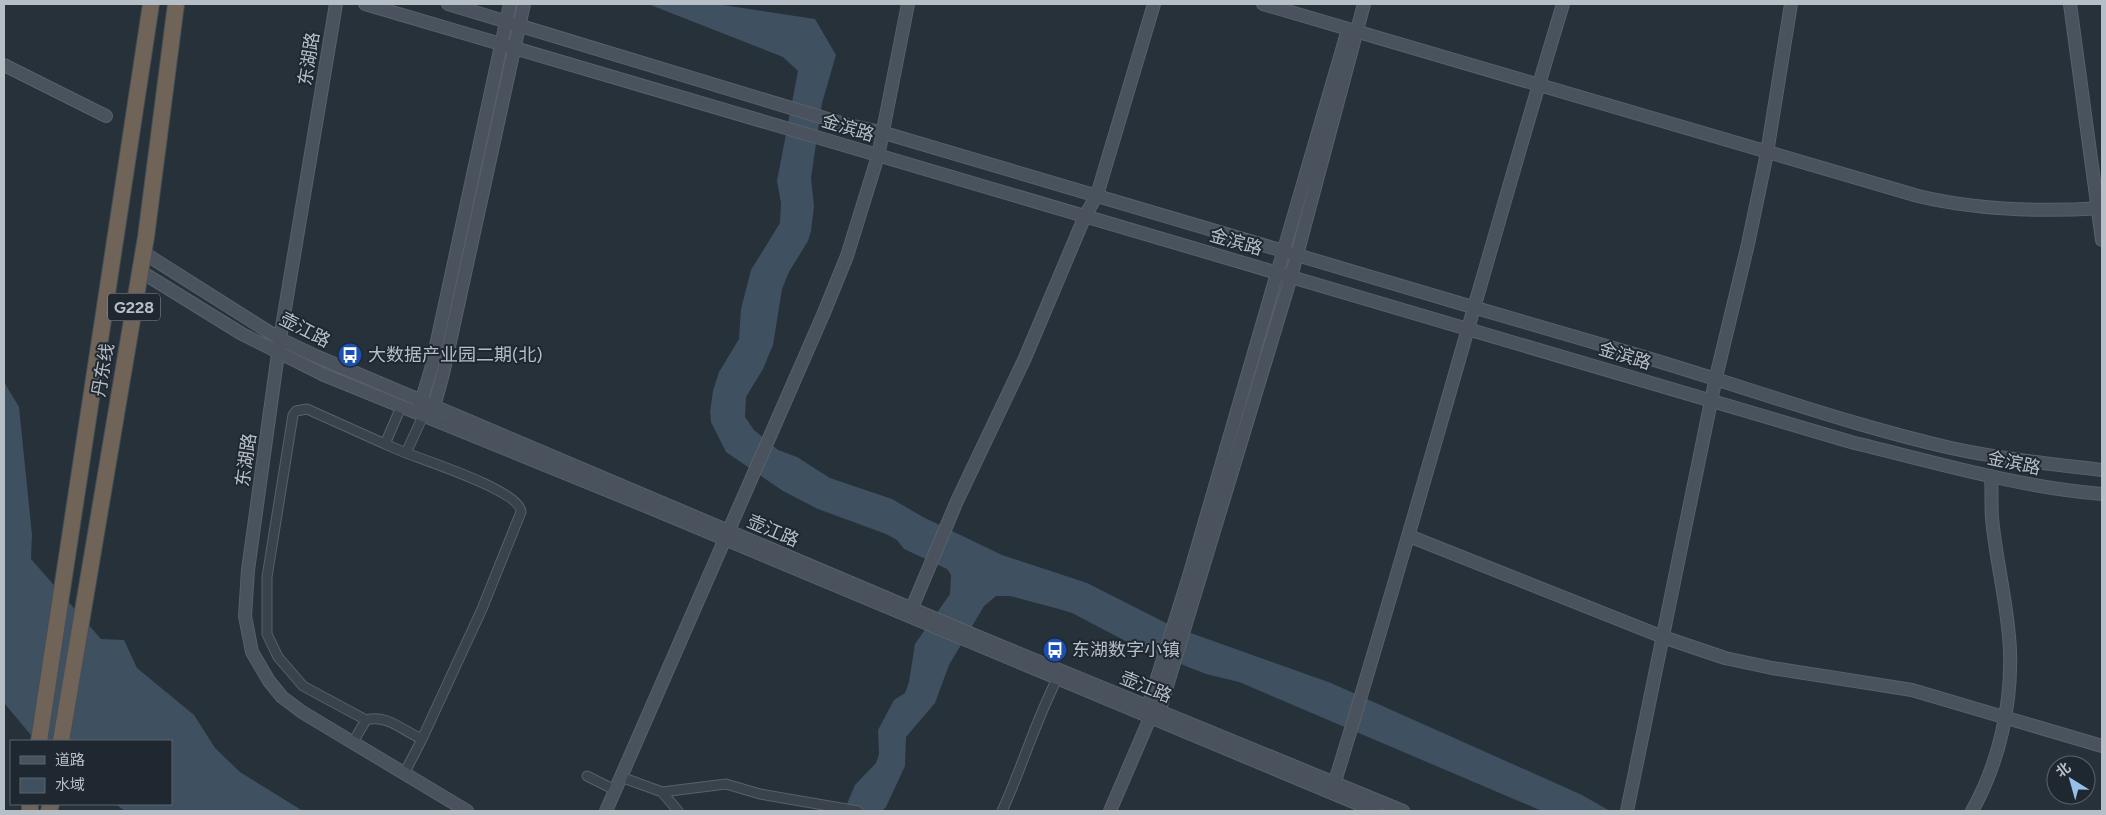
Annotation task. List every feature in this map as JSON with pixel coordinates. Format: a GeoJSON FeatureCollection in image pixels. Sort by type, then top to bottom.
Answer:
{"type":"FeatureCollection","features":[{"type":"Feature","properties":{"kind":"highway","name":"丹东线"},"geometry":{"type":"LineString","coordinates":[[38,740],[64,585],[151,4]]}},
{"type":"Feature","properties":{"kind":"highway","name":"丹东线"},"geometry":{"type":"LineString","coordinates":[[61,740],[144,252],[176,4]]}},
{"type":"Feature","properties":{"kind":"highway"},"geometry":{"type":"LineString","coordinates":[[148,26],[174,31]]}},
{"type":"Feature","properties":{"kind":"main road","name":"东湖路"},"geometry":{"type":"LineString","coordinates":[[336,4],[280,339],[248,570],[245,616],[252,652],[269,681],[278,692],[302,712],[467,811]]}},
{"type":"Feature","properties":{"kind":"main road","name":"金滨路"},"geometry":{"type":"LineString","coordinates":[[365,4],[1277,273],[1468,327],[1851,442],[1991,476],[2064,491],[2102,494]]}},
{"type":"Feature","properties":{"kind":"main road","name":"金滨路"},"geometry":{"type":"LineString","coordinates":[[448,4],[844,124],[882,132],[1097,195],[1296,256],[1716,378],[1890,432],[1952,448],[2018,460],[2102,470]]}},
{"type":"Feature","properties":{"kind":"main road"},"geometry":{"type":"LineString","coordinates":[[421,401],[431,369],[510,4]]}},
{"type":"Feature","properties":{"kind":"main road"},"geometry":{"type":"LineString","coordinates":[[426,414],[524,4]]}},
{"type":"Feature","properties":{"kind":"main road"},"geometry":{"type":"LineString","coordinates":[[606,811],[823,316],[846,256],[878,156],[908,4]]}},
{"type":"Feature","properties":{"kind":"main road"},"geometry":{"type":"LineString","coordinates":[[916,615],[921,583],[957,501],[1025,358],[1085,216],[1097,195],[1154,4]]}},
{"type":"Feature","properties":{"kind":"main road"},"geometry":{"type":"LineString","coordinates":[[1263,4],[1767,153],[1934,200],[2002,208],[2100,208]]}},
{"type":"Feature","properties":{"kind":"main road"},"geometry":{"type":"LineString","coordinates":[[1152,714],[1157,677],[1185,607],[1291,277],[1352,30],[1355,4]]}},
{"type":"Feature","properties":{"kind":"main road"},"geometry":{"type":"LineString","coordinates":[[1110,811],[1152,714],[1170,681],[1185,607],[1283,252],[1352,30],[1364,4]]}},
{"type":"Feature","properties":{"kind":"main road"},"geometry":{"type":"LineString","coordinates":[[1333,788],[1370,670],[1473,307],[1563,4]]}},
{"type":"Feature","properties":{"kind":"main road"},"geometry":{"type":"LineString","coordinates":[[1627,811],[1716,378],[1767,153],[1791,4]]}},
{"type":"Feature","properties":{"kind":"main road"},"geometry":{"type":"LineString","coordinates":[[2070,4],[2100,208],[2102,240]]}},
{"type":"Feature","properties":{"kind":"main road"},"geometry":{"type":"LineString","coordinates":[[4,64],[106,116]]}},
{"type":"Feature","properties":{"kind":"main road","name":"壶江路"},"geometry":{"type":"LineString","coordinates":[[144,252],[280,339],[421,401],[426,414]]}},
{"type":"Feature","properties":{"kind":"main road","name":"壶江路"},"geometry":{"type":"LineString","coordinates":[[140,271],[278,354],[324,375],[726,535],[1333,788],[1403,811]]}},
{"type":"Feature","properties":{"kind":"main road"},"geometry":{"type":"LineString","coordinates":[[1663,385],[1668,364]]}},
{"type":"Feature","properties":{"kind":"main road"},"geometry":{"type":"LineString","coordinates":[[1756,413],[1762,393]]}},
{"type":"Feature","properties":{"kind":"main road"},"geometry":{"type":"LineString","coordinates":[[1972,811],[1994,761],[2004,717],[2010,650],[2005,595],[1992,518],[1991,476]]}},
{"type":"Feature","properties":{"kind":"main road"},"geometry":{"type":"LineString","coordinates":[[1409,536],[1663,637],[1741,663],[1912,690],[2102,746]]}},
{"type":"Feature","properties":{"kind":"main road","name":"壶江路"},"geometry":{"type":"LineString","coordinates":[[972,639],[1057,679],[1152,714]]}},
{"type":"Feature","properties":{"kind":"main road","name":"壶江路"},"geometry":{"type":"LineString","coordinates":[[1333,788],[1375,811]]}},
{"type":"Feature","properties":{"kind":"street"},"geometry":{"type":"LineString","coordinates":[[385,444],[401,407]]}},
{"type":"Feature","properties":{"kind":"street"},"geometry":{"type":"LineString","coordinates":[[366,720],[302,686],[278,657],[267,634],[267,577],[293,415],[296,411],[307,409],[406,453],[503,491],[518,502],[521,508],[482,609],[404,774]]}},
{"type":"Feature","properties":{"kind":"street"},"geometry":{"type":"LineString","coordinates":[[406,453],[426,414]]}},
{"type":"Feature","properties":{"kind":"street"},"geometry":{"type":"LineString","coordinates":[[1002,811],[1014,784],[1039,714],[1057,679]]}},
{"type":"Feature","properties":{"kind":"street"},"geometry":{"type":"LineString","coordinates":[[353,742],[366,720],[376,717],[384,719],[422,739]]}},
{"type":"Feature","properties":{"kind":"street"},"geometry":{"type":"LineString","coordinates":[[587,776],[615,790]]}},
{"type":"Feature","properties":{"kind":"street"},"geometry":{"type":"LineString","coordinates":[[621,777],[662,792],[726,784],[760,794],[858,811]]}},
{"type":"Feature","properties":{"kind":"street"},"geometry":{"type":"LineString","coordinates":[[662,792],[678,811]]}},
{"type":"Feature","properties":{"kind":"water"},"geometry":{"type":"Polygon","coordinates":[[[648,4],[717,4],[815,19],[836,55],[822,103],[811,178],[814,206],[811,231],[808,241],[789,272],[782,289],[773,345],[763,369],[746,397],[745,417],[754,430],[778,450],[797,457],[830,478],[892,499],[923,517],[1002,555],[1087,583],[1174,627],[1331,683],[1582,795],[1610,811],[1542,811],[1239,682],[1206,674],[1135,646],[1072,613],[1010,596],[996,596],[984,606],[949,665],[935,703],[906,737],[905,766],[886,807],[882,811],[844,811],[855,785],[876,763],[879,754],[878,730],[894,700],[905,693],[909,682],[915,644],[950,594],[951,575],[947,569],[904,549],[897,540],[886,534],[818,509],[783,491],[726,452],[711,422],[710,412],[713,391],[719,372],[739,339],[741,309],[751,270],[780,223],[781,203],[777,181],[798,71],[783,57],[648,4]]]}},
{"type":"Feature","properties":{"kind":"water"},"geometry":{"type":"Polygon","coordinates":[[[4,382],[19,407],[32,535],[31,559],[101,639],[124,640],[137,668],[194,715],[215,748],[240,772],[303,811],[125,811],[116,805],[172,805],[172,740],[35,740],[4,703],[4,382]]]}},
{"type":"Feature","properties":{"kind":"place","name":"大数据产业园二期(北)"},"geometry":{"type":"Point","coordinates":[350,355]}},
{"type":"Feature","properties":{"kind":"place","name":"东湖数字小镇"},"geometry":{"type":"Point","coordinates":[1055,650]}}]}
